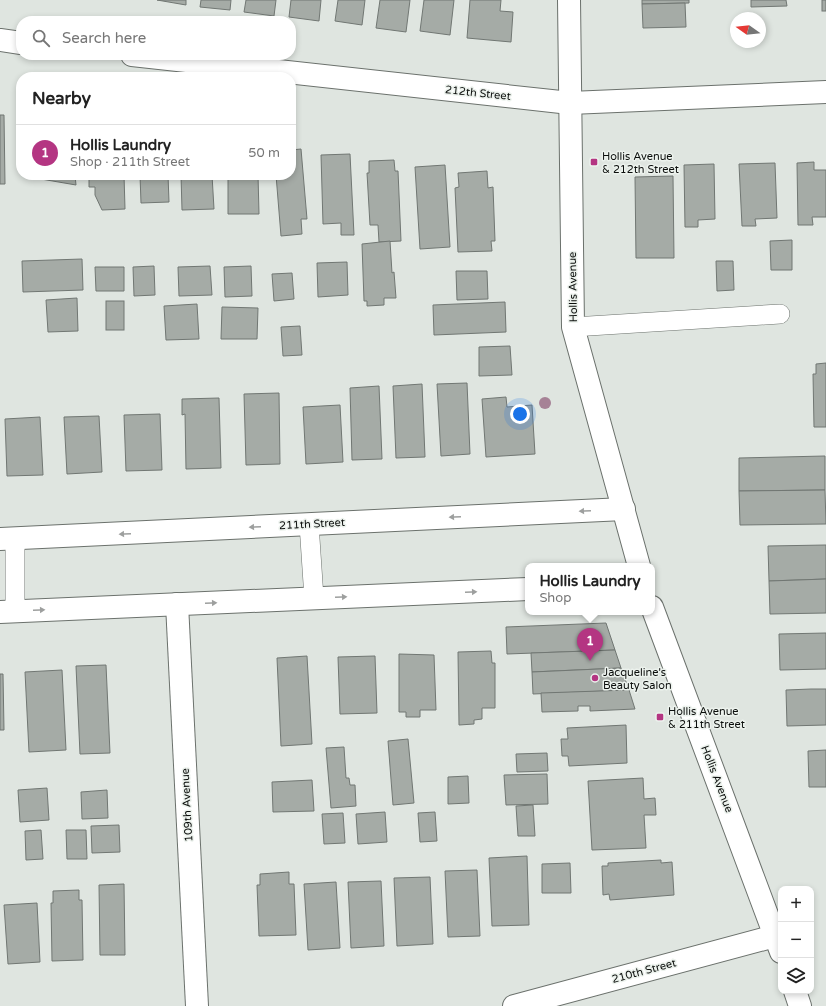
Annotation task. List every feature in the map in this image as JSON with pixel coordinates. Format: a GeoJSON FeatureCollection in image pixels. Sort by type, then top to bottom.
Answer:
{"type":"FeatureCollection","features":[{"type":"Feature","properties":{"kind":"street","name":"Hollis Avenue"},"geometry":{"type":"LineString","coordinates":[[569,0],[573,327],[638,563]]}},
{"type":"Feature","properties":{"kind":"street"},"geometry":{"type":"LineString","coordinates":[[0,40],[16,42]]}},
{"type":"Feature","properties":{"kind":"street","name":"212th Street"},"geometry":{"type":"LineString","coordinates":[[178,60],[287,72]]}},
{"type":"Feature","properties":{"kind":"street","name":"212th Street"},"geometry":{"type":"LineString","coordinates":[[296,73],[570,103],[826,92]]}},
{"type":"Feature","properties":{"kind":"street","name":"211th Street"},"geometry":{"type":"LineString","coordinates":[[8,539],[624,509]]}},
{"type":"Feature","properties":{"kind":"street"},"geometry":{"type":"LineString","coordinates":[[7,612],[525,589]]}},
{"type":"Feature","properties":{"kind":"street","name":"109th Avenue"},"geometry":{"type":"LineString","coordinates":[[176,604],[197,1006]]}},
{"type":"Feature","properties":{"kind":"street","name":"Hollis Avenue"},"geometry":{"type":"LineString","coordinates":[[655,615],[778,944]]}},
{"type":"Feature","properties":{"kind":"street","name":"210th Street"},"geometry":{"type":"LineString","coordinates":[[514,1006],[778,944]]}},
{"type":"Feature","properties":{"kind":"street"},"geometry":{"type":"LineString","coordinates":[[796,994],[800,1006]]}},
{"type":"Feature","properties":{"kind":"lane"},"geometry":{"type":"LineString","coordinates":[[573,327],[780,314]]}},
{"type":"Feature","properties":{"kind":"lane"},"geometry":{"type":"LineString","coordinates":[[309,524],[314,598]]}},
{"type":"Feature","properties":{"kind":"lane"},"geometry":{"type":"LineString","coordinates":[[7,612],[8,539]]}},
{"type":"Feature","properties":{"kind":"building"},"geometry":{"type":"Polygon","coordinates":[[[157,0],[186,0],[186,5],[157,0]]]}},
{"type":"Feature","properties":{"kind":"building"},"geometry":{"type":"Polygon","coordinates":[[[201,0],[231,0],[230,10],[200,7],[201,0]]]}},
{"type":"Feature","properties":{"kind":"building"},"geometry":{"type":"Polygon","coordinates":[[[246,0],[276,0],[274,16],[244,12],[246,0]]]}},
{"type":"Feature","properties":{"kind":"building"},"geometry":{"type":"Polygon","coordinates":[[[291,0],[321,0],[319,21],[289,16],[291,0]]]}},
{"type":"Feature","properties":{"kind":"building"},"geometry":{"type":"Polygon","coordinates":[[[338,0],[365,0],[362,25],[335,21],[338,0]]]}},
{"type":"Feature","properties":{"kind":"building"},"geometry":{"type":"Polygon","coordinates":[[[380,0],[410,0],[406,32],[376,28],[380,0]]]}},
{"type":"Feature","properties":{"kind":"building"},"geometry":{"type":"Polygon","coordinates":[[[424,0],[454,0],[450,35],[420,31],[424,0]]]}},
{"type":"Feature","properties":{"kind":"building"},"geometry":{"type":"Polygon","coordinates":[[[470,0],[501,0],[500,11],[513,12],[511,42],[467,38],[470,0]]]}},
{"type":"Feature","properties":{"kind":"building"},"geometry":{"type":"Polygon","coordinates":[[[642,0],[689,0],[689,3],[642,4],[642,0]]]}},
{"type":"Feature","properties":{"kind":"building"},"geometry":{"type":"Polygon","coordinates":[[[751,0],[786,0],[787,6],[751,7],[751,0]]]}},
{"type":"Feature","properties":{"kind":"building"},"geometry":{"type":"Polygon","coordinates":[[[822,0],[826,0],[826,11],[822,11],[822,0]]]}},
{"type":"Feature","properties":{"kind":"building"},"geometry":{"type":"Polygon","coordinates":[[[685,3],[686,27],[643,28],[642,4],[685,3]]]}},
{"type":"Feature","properties":{"kind":"building"},"geometry":{"type":"Polygon","coordinates":[[[0,115],[4,115],[5,184],[0,184],[0,115]]]}},
{"type":"Feature","properties":{"kind":"building"},"geometry":{"type":"Polygon","coordinates":[[[301,149],[307,219],[301,219],[302,234],[281,236],[276,180],[296,180],[296,150],[301,149]]]}},
{"type":"Feature","properties":{"kind":"building"},"geometry":{"type":"Polygon","coordinates":[[[350,154],[354,235],[341,235],[341,223],[323,224],[321,155],[350,154]]]}},
{"type":"Feature","properties":{"kind":"building"},"geometry":{"type":"Polygon","coordinates":[[[394,160],[395,171],[398,171],[401,241],[379,242],[378,225],[370,225],[367,173],[369,173],[369,161],[394,160]]]}},
{"type":"Feature","properties":{"kind":"building"},"geometry":{"type":"Polygon","coordinates":[[[814,162],[814,170],[826,170],[826,217],[812,217],[813,225],[798,225],[797,163],[814,162]]]}},
{"type":"Feature","properties":{"kind":"building"},"geometry":{"type":"Polygon","coordinates":[[[775,163],[777,218],[755,219],[756,226],[742,226],[739,164],[775,163]]]}},
{"type":"Feature","properties":{"kind":"building"},"geometry":{"type":"Polygon","coordinates":[[[714,164],[715,219],[698,220],[698,227],[685,227],[684,165],[714,164]]]}},
{"type":"Feature","properties":{"kind":"building"},"geometry":{"type":"Polygon","coordinates":[[[445,165],[450,247],[420,249],[415,167],[445,165]]]}},
{"type":"Feature","properties":{"kind":"building"},"geometry":{"type":"Polygon","coordinates":[[[487,171],[488,188],[493,187],[495,241],[491,241],[492,251],[458,252],[455,188],[459,187],[458,173],[487,171]]]}},
{"type":"Feature","properties":{"kind":"building"},"geometry":{"type":"Polygon","coordinates":[[[673,176],[674,258],[636,258],[635,177],[673,176]]]}},
{"type":"Feature","properties":{"kind":"building"},"geometry":{"type":"Polygon","coordinates":[[[47,180],[76,180],[76,185],[47,180]]]}},
{"type":"Feature","properties":{"kind":"building"},"geometry":{"type":"Polygon","coordinates":[[[89,180],[124,180],[125,209],[102,210],[95,195],[95,187],[89,187],[89,180]]]}},
{"type":"Feature","properties":{"kind":"building"},"geometry":{"type":"Polygon","coordinates":[[[140,180],[168,180],[169,202],[141,203],[140,180]]]}},
{"type":"Feature","properties":{"kind":"building"},"geometry":{"type":"Polygon","coordinates":[[[181,180],[212,180],[214,209],[182,210],[181,180]]]}},
{"type":"Feature","properties":{"kind":"building"},"geometry":{"type":"Polygon","coordinates":[[[228,180],[258,180],[259,214],[228,214],[228,180]]]}},
{"type":"Feature","properties":{"kind":"building"},"geometry":{"type":"Polygon","coordinates":[[[792,240],[792,270],[771,270],[770,241],[792,240]]]}},
{"type":"Feature","properties":{"kind":"building"},"geometry":{"type":"Polygon","coordinates":[[[390,241],[392,273],[394,272],[396,298],[384,298],[384,305],[367,306],[367,301],[364,301],[362,244],[390,241]]]}},
{"type":"Feature","properties":{"kind":"building"},"geometry":{"type":"Polygon","coordinates":[[[82,259],[83,290],[23,292],[22,261],[82,259]]]}},
{"type":"Feature","properties":{"kind":"building"},"geometry":{"type":"Polygon","coordinates":[[[716,261],[733,261],[734,290],[717,291],[716,261]]]}},
{"type":"Feature","properties":{"kind":"building"},"geometry":{"type":"Polygon","coordinates":[[[347,262],[348,295],[318,297],[317,263],[347,262]]]}},
{"type":"Feature","properties":{"kind":"building"},"geometry":{"type":"Polygon","coordinates":[[[154,266],[155,295],[134,296],[133,267],[154,266]]]}},
{"type":"Feature","properties":{"kind":"building"},"geometry":{"type":"Polygon","coordinates":[[[210,266],[212,295],[179,296],[178,267],[210,266]]]}},
{"type":"Feature","properties":{"kind":"building"},"geometry":{"type":"Polygon","coordinates":[[[251,266],[252,296],[225,297],[224,267],[251,266]]]}},
{"type":"Feature","properties":{"kind":"building"},"geometry":{"type":"Polygon","coordinates":[[[95,267],[124,267],[124,291],[96,291],[95,267]]]}},
{"type":"Feature","properties":{"kind":"building"},"geometry":{"type":"Polygon","coordinates":[[[456,271],[487,271],[488,299],[457,300],[456,271]]]}},
{"type":"Feature","properties":{"kind":"building"},"geometry":{"type":"Polygon","coordinates":[[[292,273],[294,299],[274,301],[272,274],[292,273]]]}},
{"type":"Feature","properties":{"kind":"building"},"geometry":{"type":"Polygon","coordinates":[[[77,298],[78,331],[48,332],[46,300],[77,298]]]}},
{"type":"Feature","properties":{"kind":"building"},"geometry":{"type":"Polygon","coordinates":[[[106,301],[124,301],[124,330],[106,330],[106,301]]]}},
{"type":"Feature","properties":{"kind":"building"},"geometry":{"type":"Polygon","coordinates":[[[505,302],[506,332],[434,335],[433,305],[505,302]]]}},
{"type":"Feature","properties":{"kind":"building"},"geometry":{"type":"Polygon","coordinates":[[[197,304],[199,339],[166,340],[164,306],[197,304]]]}},
{"type":"Feature","properties":{"kind":"building"},"geometry":{"type":"Polygon","coordinates":[[[222,307],[258,308],[257,339],[221,339],[222,307]]]}},
{"type":"Feature","properties":{"kind":"building"},"geometry":{"type":"Polygon","coordinates":[[[300,326],[302,355],[283,356],[281,327],[300,326]]]}},
{"type":"Feature","properties":{"kind":"building"},"geometry":{"type":"Polygon","coordinates":[[[510,346],[512,375],[479,376],[479,347],[510,346]]]}},
{"type":"Feature","properties":{"kind":"building"},"geometry":{"type":"Polygon","coordinates":[[[826,363],[826,427],[814,427],[813,374],[816,374],[816,364],[826,363]]]}},
{"type":"Feature","properties":{"kind":"building"},"geometry":{"type":"Polygon","coordinates":[[[467,383],[470,454],[441,456],[437,384],[467,383]]]}},
{"type":"Feature","properties":{"kind":"building"},"geometry":{"type":"Polygon","coordinates":[[[422,384],[425,457],[396,458],[393,386],[422,384]]]}},
{"type":"Feature","properties":{"kind":"building"},"geometry":{"type":"Polygon","coordinates":[[[379,386],[382,459],[352,460],[350,388],[379,386]]]}},
{"type":"Feature","properties":{"kind":"building"},"geometry":{"type":"Polygon","coordinates":[[[279,393],[280,464],[246,465],[244,394],[279,393]]]}},
{"type":"Feature","properties":{"kind":"building"},"geometry":{"type":"Polygon","coordinates":[[[506,397],[507,407],[532,405],[535,454],[486,457],[482,399],[506,397]]]}},
{"type":"Feature","properties":{"kind":"building"},"geometry":{"type":"Polygon","coordinates":[[[219,398],[221,468],[186,469],[185,414],[182,415],[182,399],[219,398]]]}},
{"type":"Feature","properties":{"kind":"building"},"geometry":{"type":"Polygon","coordinates":[[[340,405],[343,462],[306,464],[303,407],[340,405]]]}},
{"type":"Feature","properties":{"kind":"building"},"geometry":{"type":"Polygon","coordinates":[[[160,414],[162,470],[126,471],[124,415],[160,414]]]}},
{"type":"Feature","properties":{"kind":"building"},"geometry":{"type":"Polygon","coordinates":[[[99,416],[102,472],[67,474],[64,417],[99,416]]]}},
{"type":"Feature","properties":{"kind":"building"},"geometry":{"type":"Polygon","coordinates":[[[40,417],[43,475],[7,476],[5,419],[40,417]]]}},
{"type":"Feature","properties":{"kind":"building"},"geometry":{"type":"Polygon","coordinates":[[[825,456],[825,490],[739,491],[739,458],[825,456]]]}},
{"type":"Feature","properties":{"kind":"building"},"geometry":{"type":"Polygon","coordinates":[[[825,490],[826,524],[740,525],[739,491],[825,490]]]}},
{"type":"Feature","properties":{"kind":"building"},"geometry":{"type":"Polygon","coordinates":[[[826,545],[826,579],[769,581],[768,546],[826,545]]]}},
{"type":"Feature","properties":{"kind":"building"},"geometry":{"type":"Polygon","coordinates":[[[826,579],[826,613],[770,614],[769,581],[826,579]]]}},
{"type":"Feature","properties":{"kind":"building"},"geometry":{"type":"Polygon","coordinates":[[[606,623],[615,650],[507,654],[506,627],[606,623]]]}},
{"type":"Feature","properties":{"kind":"building"},"geometry":{"type":"Polygon","coordinates":[[[826,633],[826,669],[780,670],[779,634],[826,633]]]}},
{"type":"Feature","properties":{"kind":"building"},"geometry":{"type":"Polygon","coordinates":[[[615,650],[621,668],[532,672],[531,653],[615,650]]]}},
{"type":"Feature","properties":{"kind":"building"},"geometry":{"type":"Polygon","coordinates":[[[491,651],[492,663],[495,663],[495,708],[482,708],[482,719],[474,720],[474,724],[459,725],[458,652],[491,651]]]}},
{"type":"Feature","properties":{"kind":"building"},"geometry":{"type":"Polygon","coordinates":[[[399,654],[434,655],[436,710],[420,710],[420,717],[406,717],[406,712],[399,712],[399,654]]]}},
{"type":"Feature","properties":{"kind":"building"},"geometry":{"type":"Polygon","coordinates":[[[307,656],[312,744],[281,746],[277,658],[307,656]]]}},
{"type":"Feature","properties":{"kind":"building"},"geometry":{"type":"Polygon","coordinates":[[[375,656],[377,713],[340,714],[338,657],[375,656]]]}},
{"type":"Feature","properties":{"kind":"building"},"geometry":{"type":"Polygon","coordinates":[[[106,665],[110,753],[80,754],[76,666],[106,665]]]}},
{"type":"Feature","properties":{"kind":"building"},"geometry":{"type":"Polygon","coordinates":[[[621,668],[629,690],[533,694],[532,672],[621,668]]]}},
{"type":"Feature","properties":{"kind":"building"},"geometry":{"type":"Polygon","coordinates":[[[62,670],[66,750],[29,752],[25,672],[62,670]]]}},
{"type":"Feature","properties":{"kind":"building"},"geometry":{"type":"Polygon","coordinates":[[[0,674],[3,674],[4,730],[0,730],[0,674]]]}},
{"type":"Feature","properties":{"kind":"building"},"geometry":{"type":"Polygon","coordinates":[[[826,689],[826,725],[787,726],[786,690],[826,689]]]}},
{"type":"Feature","properties":{"kind":"building"},"geometry":{"type":"Polygon","coordinates":[[[629,690],[635,709],[590,711],[590,706],[578,706],[578,711],[542,712],[541,693],[629,690]]]}},
{"type":"Feature","properties":{"kind":"building"},"geometry":{"type":"Polygon","coordinates":[[[626,725],[627,763],[569,766],[568,756],[562,756],[561,739],[568,739],[567,728],[626,725]]]}},
{"type":"Feature","properties":{"kind":"building"},"geometry":{"type":"Polygon","coordinates":[[[408,739],[414,803],[393,805],[388,741],[408,739]]]}},
{"type":"Feature","properties":{"kind":"building"},"geometry":{"type":"Polygon","coordinates":[[[344,747],[346,778],[349,778],[350,785],[355,785],[356,806],[331,808],[326,748],[344,747]]]}},
{"type":"Feature","properties":{"kind":"building"},"geometry":{"type":"Polygon","coordinates":[[[826,750],[826,787],[809,787],[808,751],[826,750]]]}},
{"type":"Feature","properties":{"kind":"building"},"geometry":{"type":"Polygon","coordinates":[[[547,753],[548,771],[517,772],[516,754],[547,753]]]}},
{"type":"Feature","properties":{"kind":"building"},"geometry":{"type":"Polygon","coordinates":[[[547,774],[548,804],[506,805],[504,775],[547,774]]]}},
{"type":"Feature","properties":{"kind":"building"},"geometry":{"type":"Polygon","coordinates":[[[468,776],[469,803],[448,804],[448,777],[468,776]]]}},
{"type":"Feature","properties":{"kind":"building"},"geometry":{"type":"Polygon","coordinates":[[[643,778],[644,799],[655,798],[656,815],[644,815],[646,848],[592,850],[588,781],[643,778]]]}},
{"type":"Feature","properties":{"kind":"building"},"geometry":{"type":"Polygon","coordinates":[[[312,780],[314,811],[273,812],[272,782],[312,780]]]}},
{"type":"Feature","properties":{"kind":"building"},"geometry":{"type":"Polygon","coordinates":[[[47,788],[49,820],[20,822],[18,790],[47,788]]]}},
{"type":"Feature","properties":{"kind":"building"},"geometry":{"type":"Polygon","coordinates":[[[107,790],[108,818],[82,819],[81,792],[107,790]]]}},
{"type":"Feature","properties":{"kind":"building"},"geometry":{"type":"Polygon","coordinates":[[[533,805],[535,836],[518,836],[516,806],[533,805]]]}},
{"type":"Feature","properties":{"kind":"building"},"geometry":{"type":"Polygon","coordinates":[[[385,812],[387,842],[358,844],[356,814],[385,812]]]}},
{"type":"Feature","properties":{"kind":"building"},"geometry":{"type":"Polygon","coordinates":[[[435,812],[437,841],[420,842],[418,813],[435,812]]]}},
{"type":"Feature","properties":{"kind":"building"},"geometry":{"type":"Polygon","coordinates":[[[343,813],[345,843],[324,844],[322,814],[343,813]]]}},
{"type":"Feature","properties":{"kind":"building"},"geometry":{"type":"Polygon","coordinates":[[[119,825],[120,852],[92,853],[91,826],[119,825]]]}},
{"type":"Feature","properties":{"kind":"building"},"geometry":{"type":"Polygon","coordinates":[[[41,830],[43,859],[26,860],[25,831],[41,830]]]}},
{"type":"Feature","properties":{"kind":"building"},"geometry":{"type":"Polygon","coordinates":[[[66,830],[86,830],[87,859],[67,859],[66,830]]]}},
{"type":"Feature","properties":{"kind":"building"},"geometry":{"type":"Polygon","coordinates":[[[527,856],[529,925],[492,926],[489,858],[527,856]]]}},
{"type":"Feature","properties":{"kind":"building"},"geometry":{"type":"Polygon","coordinates":[[[661,860],[661,863],[672,862],[674,895],[610,900],[609,894],[603,895],[602,866],[608,866],[608,863],[661,860]]]}},
{"type":"Feature","properties":{"kind":"building"},"geometry":{"type":"Polygon","coordinates":[[[570,863],[571,893],[542,893],[542,864],[570,863]]]}},
{"type":"Feature","properties":{"kind":"building"},"geometry":{"type":"Polygon","coordinates":[[[477,870],[480,936],[448,937],[445,871],[477,870]]]}},
{"type":"Feature","properties":{"kind":"building"},"geometry":{"type":"Polygon","coordinates":[[[289,872],[289,884],[294,884],[296,935],[259,936],[257,885],[260,885],[260,874],[289,872]]]}},
{"type":"Feature","properties":{"kind":"building"},"geometry":{"type":"Polygon","coordinates":[[[430,877],[433,944],[397,946],[394,878],[430,877]]]}},
{"type":"Feature","properties":{"kind":"building"},"geometry":{"type":"Polygon","coordinates":[[[381,881],[384,946],[351,948],[348,882],[381,881]]]}},
{"type":"Feature","properties":{"kind":"building"},"geometry":{"type":"Polygon","coordinates":[[[336,882],[340,948],[308,950],[304,884],[336,882]]]}},
{"type":"Feature","properties":{"kind":"building"},"geometry":{"type":"Polygon","coordinates":[[[124,884],[125,955],[100,955],[99,885],[124,884]]]}},
{"type":"Feature","properties":{"kind":"building"},"geometry":{"type":"Polygon","coordinates":[[[79,890],[79,900],[82,900],[83,960],[52,961],[51,903],[53,903],[53,891],[79,890]]]}},
{"type":"Feature","properties":{"kind":"building"},"geometry":{"type":"Polygon","coordinates":[[[37,903],[40,962],[8,964],[4,905],[37,903]]]}},
{"type":"Feature","properties":{"kind":"place","name":"Hollis Avenue & 212th Street"},"geometry":{"type":"Point","coordinates":[594,162]}},
{"type":"Feature","properties":{"kind":"place","name":"Hollis Laundry"},"geometry":{"type":"Point","coordinates":[590,661]}},
{"type":"Feature","properties":{"kind":"place","name":"Jacqueline's Beauty Salon"},"geometry":{"type":"Point","coordinates":[595,678]}},
{"type":"Feature","properties":{"kind":"place","name":"Hollis Avenue & 211th Street"},"geometry":{"type":"Point","coordinates":[660,717]}}]}
